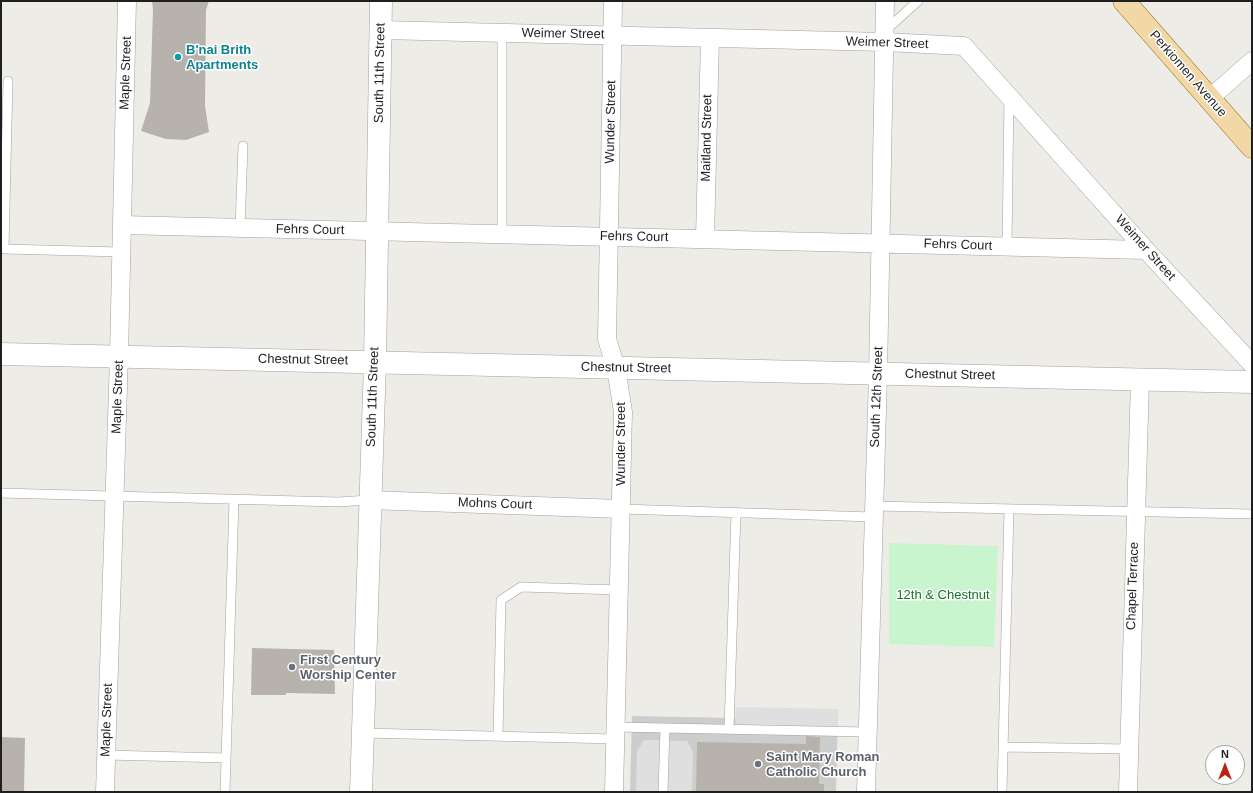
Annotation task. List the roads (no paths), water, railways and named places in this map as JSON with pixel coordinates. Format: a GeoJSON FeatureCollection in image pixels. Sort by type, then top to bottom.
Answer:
{"type":"FeatureCollection","features":[{"type":"Feature","properties":{"kind":"main road","name":"Perkiomen Avenue"},"geometry":{"type":"LineString","coordinates":[[1124,1],[1252,147]]}},
{"type":"Feature","properties":{"kind":"street","name":"Maple Street"},"geometry":{"type":"LineString","coordinates":[[105,792],[120,356],[121,252],[128,1]]}},
{"type":"Feature","properties":{"kind":"street","name":"South 11th Street"},"geometry":{"type":"LineString","coordinates":[[361,792],[374,362],[381,1]]}},
{"type":"Feature","properties":{"kind":"street","name":"Wunder Street"},"geometry":{"type":"LineString","coordinates":[[613,1],[607,338],[616,368],[623,412],[614,792]]}},
{"type":"Feature","properties":{"kind":"street","name":"South 12th Street"},"geometry":{"type":"LineString","coordinates":[[866,792],[878,374],[885,1]]}},
{"type":"Feature","properties":{"kind":"street","name":"Weimer Street"},"geometry":{"type":"LineString","coordinates":[[380,30],[710,38],[885,37],[964,46],[1146,250],[1252,364]]}},
{"type":"Feature","properties":{"kind":"street","name":"Maitland Street"},"geometry":{"type":"LineString","coordinates":[[705,238],[710,38]]}},
{"type":"Feature","properties":{"kind":"street"},"geometry":{"type":"LineString","coordinates":[[1209,99],[1252,61]]}},
{"type":"Feature","properties":{"kind":"street","name":"Fehrs Court"},"geometry":{"type":"LineString","coordinates":[[122,225],[376,232],[880,242],[1146,250]]}},
{"type":"Feature","properties":{"kind":"street","name":"Chestnut Street"},"geometry":{"type":"LineString","coordinates":[[1,354],[1252,382]]}},
{"type":"Feature","properties":{"kind":"street","name":"Chapel Terrace"},"geometry":{"type":"LineString","coordinates":[[1128,792],[1140,380]]}},
{"type":"Feature","properties":{"kind":"street","name":"Mohns Court"},"geometry":{"type":"LineString","coordinates":[[369,500],[621,509]]}},
{"type":"Feature","properties":{"kind":"lane"},"geometry":{"type":"LineString","coordinates":[[885,37],[918,1]]}},
{"type":"Feature","properties":{"kind":"lane"},"geometry":{"type":"LineString","coordinates":[[502,33],[502,234]]}},
{"type":"Feature","properties":{"kind":"lane"},"geometry":{"type":"LineString","coordinates":[[8,81],[4,249],[121,252]]}},
{"type":"Feature","properties":{"kind":"lane"},"geometry":{"type":"LineString","coordinates":[[1007,246],[1009,96]]}},
{"type":"Feature","properties":{"kind":"lane"},"geometry":{"type":"LineString","coordinates":[[240,228],[243,146]]}},
{"type":"Feature","properties":{"kind":"lane"},"geometry":{"type":"LineString","coordinates":[[1,493],[338,502],[369,500]]}},
{"type":"Feature","properties":{"kind":"lane"},"geometry":{"type":"LineString","coordinates":[[225,792],[234,500]]}},
{"type":"Feature","properties":{"kind":"lane"},"geometry":{"type":"LineString","coordinates":[[621,509],[736,512],[874,512],[1009,509],[1252,514]]}},
{"type":"Feature","properties":{"kind":"lane"},"geometry":{"type":"LineString","coordinates":[[1002,792],[1009,509]]}},
{"type":"Feature","properties":{"kind":"lane"},"geometry":{"type":"LineString","coordinates":[[729,729],[736,512]]}},
{"type":"Feature","properties":{"kind":"lane"},"geometry":{"type":"LineString","coordinates":[[498,736],[501,600],[521,587],[619,590]]}},
{"type":"Feature","properties":{"kind":"lane"},"geometry":{"type":"LineString","coordinates":[[363,733],[498,736],[615,733],[665,728],[867,732]]}},
{"type":"Feature","properties":{"kind":"lane"},"geometry":{"type":"LineString","coordinates":[[663,792],[665,728]]}},
{"type":"Feature","properties":{"kind":"lane"},"geometry":{"type":"LineString","coordinates":[[1003,747],[1129,749]]}},
{"type":"Feature","properties":{"kind":"lane"},"geometry":{"type":"LineString","coordinates":[[106,755],[226,758]]}},
{"type":"Feature","properties":{"kind":"place","name":"B'nai Brith Apartments"},"geometry":{"type":"Point","coordinates":[178,57]}},
{"type":"Feature","properties":{"kind":"place","name":"First Century Worship Center"},"geometry":{"type":"Point","coordinates":[292,667]}},
{"type":"Feature","properties":{"kind":"place","name":"Saint Mary Roman Catholic Church"},"geometry":{"type":"Point","coordinates":[758,764]}},
{"type":"Feature","properties":{"kind":"park label","name":"12th & Chestnut"},"geometry":{"type":"Point","coordinates":[943,595]}}]}
